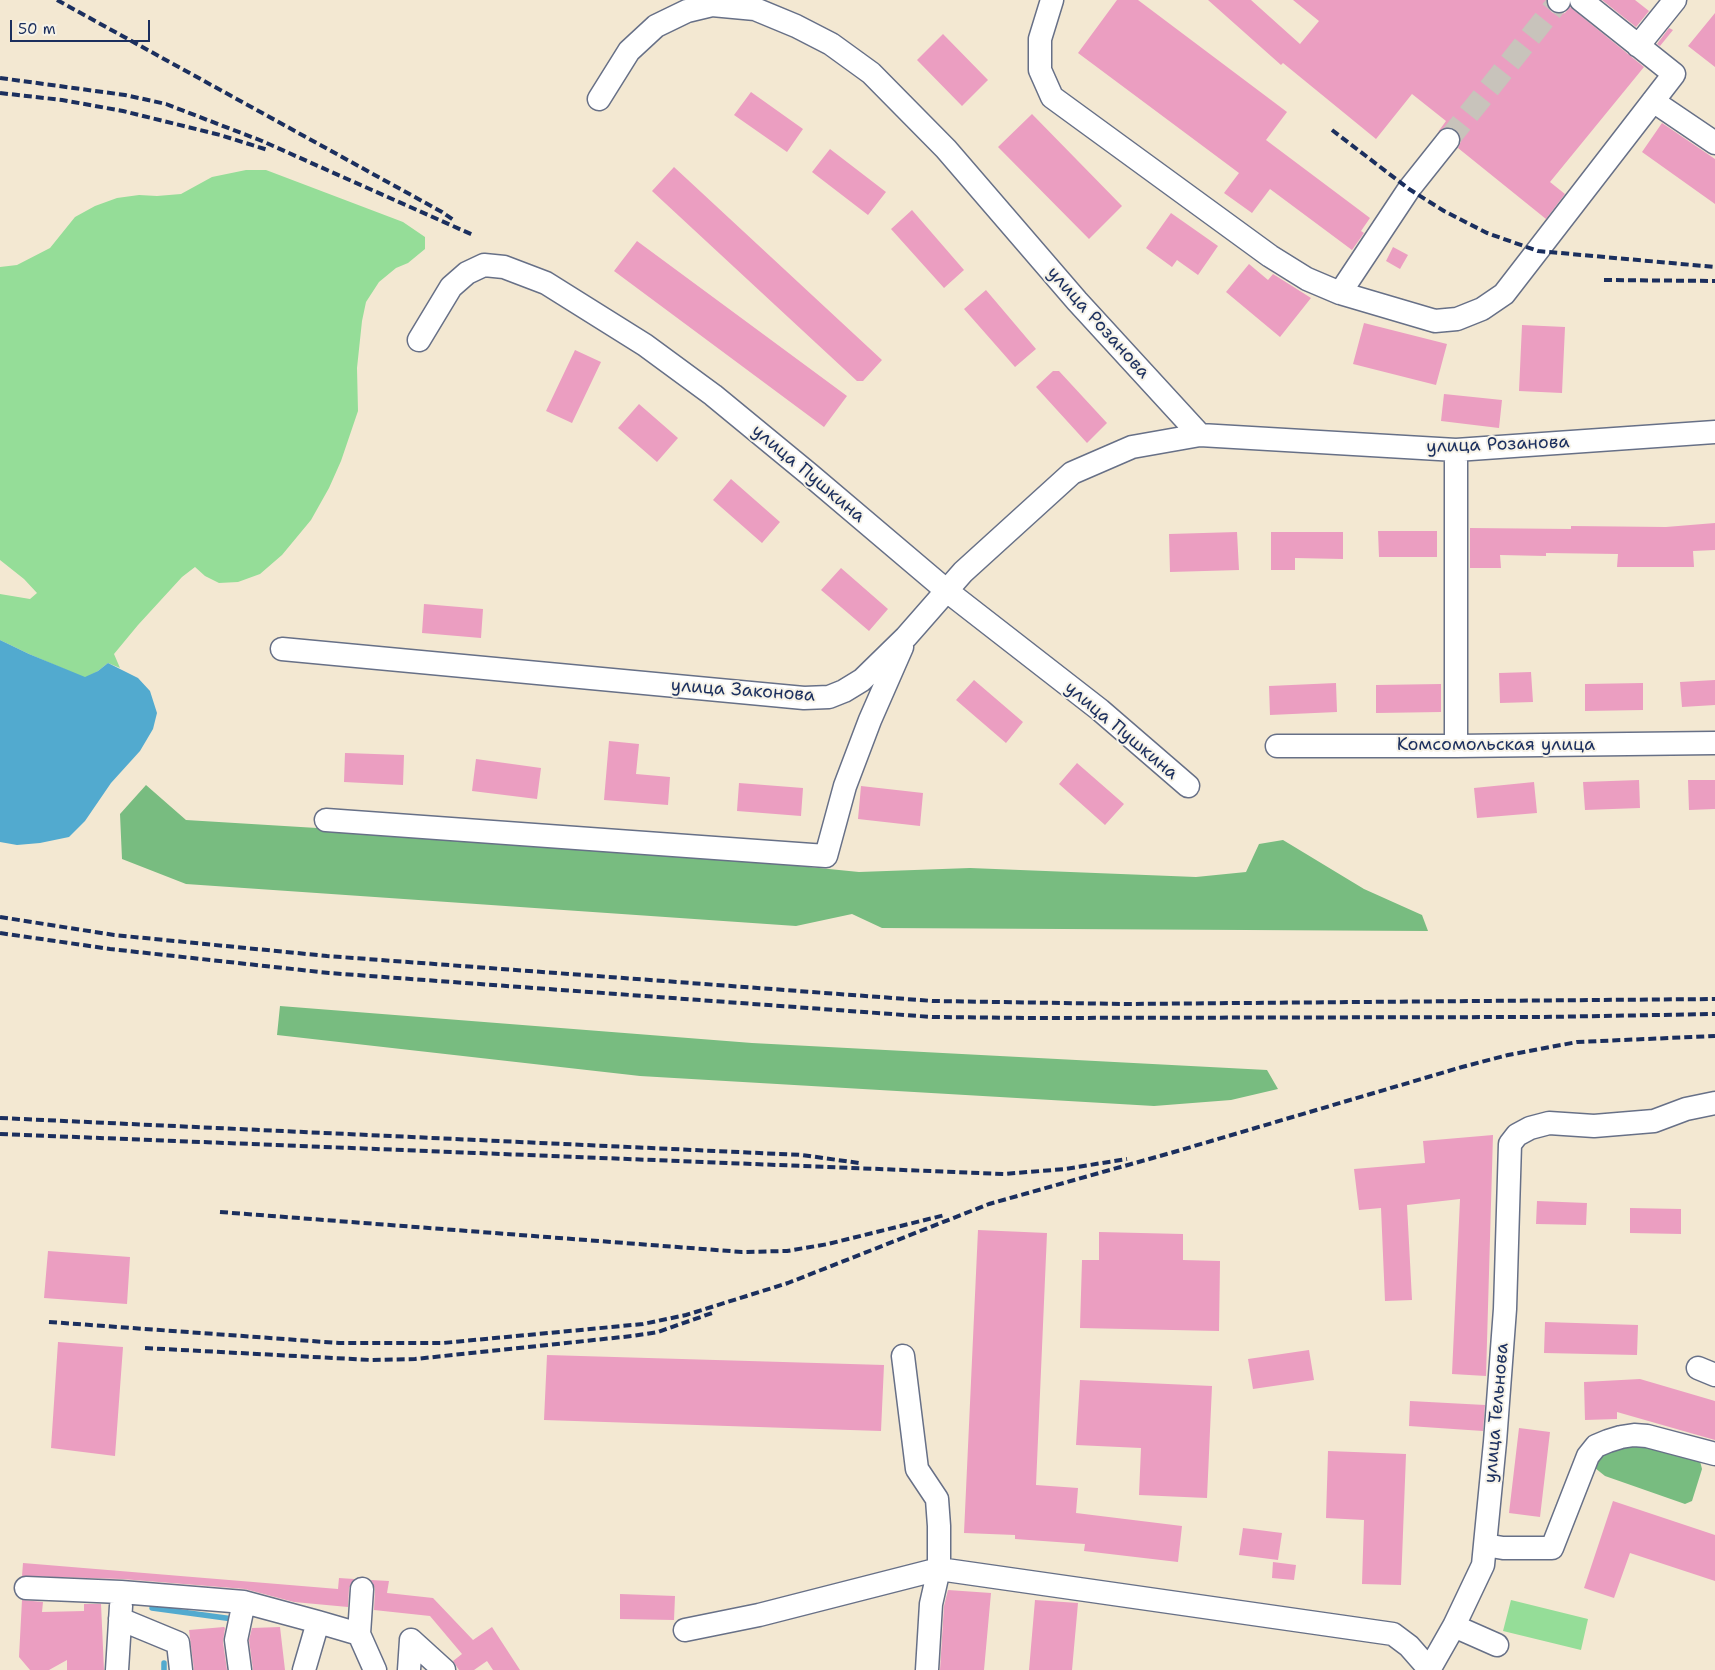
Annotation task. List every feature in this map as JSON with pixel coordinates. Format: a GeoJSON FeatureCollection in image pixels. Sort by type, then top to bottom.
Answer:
{"type":"FeatureCollection","features":[{"type":"Feature","properties":{"kind":"street"},"geometry":{"type":"LineString","coordinates":[[1052,0],[1040,39],[1040,70],[1052,96],[1270,256],[1307,279],[1340,294],[1435,321],[1457,319],[1482,309],[1504,294],[1674,74],[1581,0]]}},
{"type":"Feature","properties":{"kind":"street"},"geometry":{"type":"LineString","coordinates":[[1638,46],[1675,0]]}},
{"type":"Feature","properties":{"kind":"street","name":"улица Розанова"},"geometry":{"type":"LineString","coordinates":[[599,99],[629,51],[656,26],[687,11],[711,3],[755,9],[832,44],[871,73],[946,149],[1077,301],[1200,435],[1456,450],[1715,432]]}},
{"type":"Feature","properties":{"kind":"street"},"geometry":{"type":"LineString","coordinates":[[1653,101],[1715,143]]}},
{"type":"Feature","properties":{"kind":"street"},"geometry":{"type":"LineString","coordinates":[[1340,294],[1409,190],[1448,140]]}},
{"type":"Feature","properties":{"kind":"street","name":"улица Пушкина"},"geometry":{"type":"LineString","coordinates":[[419,340],[452,287],[468,273],[484,265],[504,267],[546,283],[645,345],[713,395],[810,474],[947,591],[1100,710],[1188,786]]}},
{"type":"Feature","properties":{"kind":"street","name":"улица Законова"},"geometry":{"type":"LineString","coordinates":[[282,649],[804,698],[829,697],[844,691],[862,680],[906,637],[963,572],[1072,473],[1132,447],[1200,435]]}},
{"type":"Feature","properties":{"kind":"street"},"geometry":{"type":"LineString","coordinates":[[1456,450],[1456,746]]}},
{"type":"Feature","properties":{"kind":"street"},"geometry":{"type":"LineString","coordinates":[[326,820],[826,856],[845,786],[870,720],[906,637]]}},
{"type":"Feature","properties":{"kind":"street","name":"Комсомольская улица"},"geometry":{"type":"LineString","coordinates":[[1277,746],[1715,743]]}},
{"type":"Feature","properties":{"kind":"street","name":"улица Тельнова"},"geometry":{"type":"LineString","coordinates":[[1430,1670],[1454,1626],[1483,1565],[1505,1309],[1510,1144],[1517,1135],[1530,1128],[1549,1123],[1594,1126],[1654,1121],[1686,1109],[1715,1103]]}},
{"type":"Feature","properties":{"kind":"street"},"geometry":{"type":"LineString","coordinates":[[903,1356],[917,1469],[937,1499],[939,1526],[938,1569],[931,1604],[927,1670]]}},
{"type":"Feature","properties":{"kind":"street"},"geometry":{"type":"LineString","coordinates":[[1485,1545],[1503,1548],[1552,1548],[1588,1456],[1596,1446],[1608,1441],[1634,1435],[1647,1436],[1715,1454]]}},
{"type":"Feature","properties":{"kind":"street"},"geometry":{"type":"LineString","coordinates":[[685,1630],[760,1615],[938,1569],[1393,1634],[1409,1646],[1430,1670]]}},
{"type":"Feature","properties":{"kind":"street"},"geometry":{"type":"LineString","coordinates":[[26,1588],[121,1592],[244,1602],[359,1634]]}},
{"type":"Feature","properties":{"kind":"street"},"geometry":{"type":"LineString","coordinates":[[362,1589],[359,1634],[375,1670]]}},
{"type":"Feature","properties":{"kind":"street"},"geometry":{"type":"LineString","coordinates":[[117,1670],[121,1592]]}},
{"type":"Feature","properties":{"kind":"street"},"geometry":{"type":"LineString","coordinates":[[240,1670],[236,1640],[244,1602]]}},
{"type":"Feature","properties":{"kind":"street"},"geometry":{"type":"LineString","coordinates":[[120,1618],[178,1642],[182,1670]]}},
{"type":"Feature","properties":{"kind":"street"},"geometry":{"type":"LineString","coordinates":[[304,1670],[318,1622]]}},
{"type":"Feature","properties":{"kind":"street"},"geometry":{"type":"LineString","coordinates":[[1454,1626],[1496,1645]]}},
{"type":"Feature","properties":{"kind":"street"},"geometry":{"type":"LineString","coordinates":[[409,1670],[411,1640],[444,1670]]}},
{"type":"Feature","properties":{"kind":"green space"},"geometry":{"type":"Polygon","coordinates":[[[246,170],[266,170],[403,222],[425,237],[425,249],[379,282],[366,302],[357,368],[358,411],[341,461],[329,488],[311,520],[282,555],[260,574],[238,582],[219,583],[205,576],[195,567],[182,577],[114,654],[120,668],[108,663],[85,678],[0,640],[0,594],[30,599],[37,593],[24,579],[0,560],[0,267],[17,265],[50,248],[75,217],[95,206],[117,198],[139,195],[181,194],[212,177],[246,170]]]}},
{"type":"Feature","properties":{"kind":"green space"},"geometry":{"type":"Polygon","coordinates":[[[146,785],[186,820],[579,844],[859,872],[970,868],[1196,877],[1246,872],[1259,844],[1283,840],[1364,889],[1422,915],[1428,931],[882,928],[852,914],[796,926],[186,884],[122,859],[120,814],[146,785]]]}},
{"type":"Feature","properties":{"kind":"green space"},"geometry":{"type":"Polygon","coordinates":[[[280,1006],[752,1043],[1267,1070],[1278,1089],[1231,1100],[1154,1106],[640,1076],[277,1035],[280,1006]]]}},
{"type":"Feature","properties":{"kind":"green space"},"geometry":{"type":"Polygon","coordinates":[[[1641,1443],[1700,1461],[1702,1469],[1692,1501],[1685,1504],[1605,1476],[1595,1468],[1597,1457],[1602,1453],[1641,1443]]]}},
{"type":"Feature","properties":{"kind":"green space"},"geometry":{"type":"Polygon","coordinates":[[[1511,1600],[1588,1619],[1581,1650],[1503,1631],[1511,1600]]]}},
{"type":"Feature","properties":{"kind":"water"},"geometry":{"type":"Polygon","coordinates":[[[0,640],[85,677],[98,671],[108,663],[138,678],[150,691],[157,713],[153,729],[140,751],[111,783],[85,821],[69,837],[40,843],[17,845],[0,842],[0,640]]]}},
{"type":"Feature","properties":{"kind":"building"},"geometry":{"type":"Polygon","coordinates":[[[1117,0],[1138,0],[1287,112],[1266,140],[1370,218],[1361,231],[1364,233],[1352,250],[1270,189],[1252,213],[1224,193],[1239,173],[1078,53],[1117,0]]]}},
{"type":"Feature","properties":{"kind":"building"},"geometry":{"type":"Polygon","coordinates":[[[1208,0],[1251,0],[1300,44],[1319,21],[1293,0],[1546,0],[1547,7],[1553,13],[1565,13],[1570,7],[1644,67],[1550,182],[1565,194],[1546,219],[1458,148],[1461,141],[1457,130],[1449,127],[1438,132],[1446,121],[1412,94],[1376,139],[1283,63],[1281,65],[1208,0]]]}},
{"type":"Feature","properties":{"kind":"building"},"geometry":{"type":"Polygon","coordinates":[[[1602,0],[1635,0],[1649,11],[1636,27],[1602,0]]]}},
{"type":"Feature","properties":{"kind":"building"},"geometry":{"type":"Polygon","coordinates":[[[1715,13],[1715,67],[1688,46],[1715,13]]]}},
{"type":"Feature","properties":{"kind":"building"},"geometry":{"type":"Polygon","coordinates":[[[1669,28],[1673,30],[1660,46],[1657,44],[1669,28]]]}},
{"type":"Feature","properties":{"kind":"building"},"geometry":{"type":"Polygon","coordinates":[[[943,34],[988,80],[962,106],[917,60],[943,34]]]}},
{"type":"Feature","properties":{"kind":"building"},"geometry":{"type":"Polygon","coordinates":[[[751,92],[803,129],[787,152],[734,115],[751,92]]]}},
{"type":"Feature","properties":{"kind":"building"},"geometry":{"type":"Polygon","coordinates":[[[1032,114],[1122,206],[1089,239],[998,147],[1032,114]]]}},
{"type":"Feature","properties":{"kind":"building"},"geometry":{"type":"Polygon","coordinates":[[[1662,123],[1715,159],[1715,204],[1642,152],[1662,123]]]}},
{"type":"Feature","properties":{"kind":"building"},"geometry":{"type":"Polygon","coordinates":[[[830,149],[886,192],[868,215],[812,172],[830,149]]]}},
{"type":"Feature","properties":{"kind":"building"},"geometry":{"type":"Polygon","coordinates":[[[674,167],[882,360],[863,381],[857,381],[652,191],[674,167]]]}},
{"type":"Feature","properties":{"kind":"building"},"geometry":{"type":"Polygon","coordinates":[[[912,210],[964,270],[944,288],[891,229],[912,210]]]}},
{"type":"Feature","properties":{"kind":"building"},"geometry":{"type":"Polygon","coordinates":[[[1171,213],[1218,246],[1198,275],[1177,260],[1172,267],[1146,248],[1171,213]]]}},
{"type":"Feature","properties":{"kind":"building"},"geometry":{"type":"Polygon","coordinates":[[[637,241],[847,396],[824,427],[614,271],[637,241]]]}},
{"type":"Feature","properties":{"kind":"building"},"geometry":{"type":"Polygon","coordinates":[[[1393,247],[1408,255],[1400,269],[1386,261],[1393,247]]]}},
{"type":"Feature","properties":{"kind":"building"},"geometry":{"type":"Polygon","coordinates":[[[1249,264],[1268,280],[1273,274],[1311,298],[1280,337],[1226,292],[1249,264]]]}},
{"type":"Feature","properties":{"kind":"building"},"geometry":{"type":"Polygon","coordinates":[[[986,290],[1036,349],[1015,367],[964,309],[986,290]]]}},
{"type":"Feature","properties":{"kind":"building"},"geometry":{"type":"Polygon","coordinates":[[[1364,323],[1447,344],[1436,385],[1353,364],[1364,323]]]}},
{"type":"Feature","properties":{"kind":"building"},"geometry":{"type":"Polygon","coordinates":[[[1522,325],[1565,327],[1562,393],[1519,391],[1522,325]]]}},
{"type":"Feature","properties":{"kind":"building"},"geometry":{"type":"Polygon","coordinates":[[[575,350],[601,362],[572,423],[546,411],[575,350]]]}},
{"type":"Feature","properties":{"kind":"building"},"geometry":{"type":"Polygon","coordinates":[[[1053,371],[1059,371],[1107,423],[1087,443],[1036,387],[1053,371]]]}},
{"type":"Feature","properties":{"kind":"building"},"geometry":{"type":"Polygon","coordinates":[[[1444,394],[1502,400],[1499,428],[1441,421],[1444,394]]]}},
{"type":"Feature","properties":{"kind":"building"},"geometry":{"type":"Polygon","coordinates":[[[639,404],[678,438],[657,462],[618,428],[639,404]]]}},
{"type":"Feature","properties":{"kind":"building"},"geometry":{"type":"Polygon","coordinates":[[[731,479],[780,522],[762,543],[713,500],[731,479]]]}},
{"type":"Feature","properties":{"kind":"building"},"geometry":{"type":"Polygon","coordinates":[[[1715,523],[1715,550],[1693,551],[1694,567],[1617,567],[1618,554],[1546,553],[1546,556],[1500,555],[1501,568],[1470,568],[1470,528],[1571,529],[1571,526],[1666,527],[1715,523]]]}},
{"type":"Feature","properties":{"kind":"building"},"geometry":{"type":"Polygon","coordinates":[[[1378,531],[1437,531],[1437,557],[1379,557],[1378,531]]]}},
{"type":"Feature","properties":{"kind":"building"},"geometry":{"type":"Polygon","coordinates":[[[1237,532],[1239,570],[1170,572],[1169,534],[1237,532]]]}},
{"type":"Feature","properties":{"kind":"building"},"geometry":{"type":"Polygon","coordinates":[[[1271,532],[1343,532],[1343,559],[1295,558],[1295,570],[1271,570],[1271,532]]]}},
{"type":"Feature","properties":{"kind":"building"},"geometry":{"type":"Polygon","coordinates":[[[841,568],[888,609],[869,631],[821,590],[841,568]]]}},
{"type":"Feature","properties":{"kind":"building"},"geometry":{"type":"Polygon","coordinates":[[[424,604],[483,609],[481,638],[422,633],[424,604]]]}},
{"type":"Feature","properties":{"kind":"building"},"geometry":{"type":"Polygon","coordinates":[[[1531,672],[1533,702],[1500,703],[1499,673],[1531,672]]]}},
{"type":"Feature","properties":{"kind":"building"},"geometry":{"type":"Polygon","coordinates":[[[974,680],[1023,722],[1006,743],[956,700],[974,680]]]}},
{"type":"Feature","properties":{"kind":"building"},"geometry":{"type":"Polygon","coordinates":[[[1715,680],[1715,705],[1682,707],[1680,682],[1715,680]]]}},
{"type":"Feature","properties":{"kind":"building"},"geometry":{"type":"Polygon","coordinates":[[[1336,683],[1337,712],[1270,715],[1269,686],[1336,683]]]}},
{"type":"Feature","properties":{"kind":"building"},"geometry":{"type":"Polygon","coordinates":[[[1643,683],[1643,710],[1585,711],[1585,684],[1643,683]]]}},
{"type":"Feature","properties":{"kind":"building"},"geometry":{"type":"Polygon","coordinates":[[[1441,684],[1441,712],[1376,713],[1376,685],[1441,684]]]}},
{"type":"Feature","properties":{"kind":"building"},"geometry":{"type":"Polygon","coordinates":[[[609,741],[639,744],[636,774],[670,777],[668,805],[604,800],[609,741]]]}},
{"type":"Feature","properties":{"kind":"building"},"geometry":{"type":"Polygon","coordinates":[[[345,753],[404,755],[403,785],[344,782],[345,753]]]}},
{"type":"Feature","properties":{"kind":"building"},"geometry":{"type":"Polygon","coordinates":[[[476,759],[541,768],[537,799],[472,791],[476,759]]]}},
{"type":"Feature","properties":{"kind":"building"},"geometry":{"type":"Polygon","coordinates":[[[1077,763],[1124,804],[1105,825],[1059,784],[1077,763]]]}},
{"type":"Feature","properties":{"kind":"building"},"geometry":{"type":"Polygon","coordinates":[[[1639,780],[1640,808],[1585,810],[1583,782],[1639,780]]]}},
{"type":"Feature","properties":{"kind":"building"},"geometry":{"type":"Polygon","coordinates":[[[1688,780],[1715,780],[1715,809],[1689,810],[1688,780]]]}},
{"type":"Feature","properties":{"kind":"building"},"geometry":{"type":"Polygon","coordinates":[[[1534,782],[1537,813],[1477,818],[1474,788],[1534,782]]]}},
{"type":"Feature","properties":{"kind":"building"},"geometry":{"type":"Polygon","coordinates":[[[739,783],[803,788],[801,816],[737,811],[739,783]]]}},
{"type":"Feature","properties":{"kind":"building"},"geometry":{"type":"Polygon","coordinates":[[[861,786],[923,793],[920,826],[858,819],[861,786]]]}},
{"type":"Feature","properties":{"kind":"building"},"geometry":{"type":"Polygon","coordinates":[[[1493,1135],[1486,1376],[1452,1374],[1460,1199],[1407,1205],[1412,1300],[1385,1301],[1381,1208],[1359,1210],[1354,1169],[1425,1163],[1423,1141],[1493,1135]]]}},
{"type":"Feature","properties":{"kind":"building"},"geometry":{"type":"Polygon","coordinates":[[[1537,1201],[1587,1203],[1586,1225],[1536,1224],[1537,1201]]]}},
{"type":"Feature","properties":{"kind":"building"},"geometry":{"type":"Polygon","coordinates":[[[1630,1208],[1681,1209],[1681,1234],[1630,1233],[1630,1208]]]}},
{"type":"Feature","properties":{"kind":"building"},"geometry":{"type":"Polygon","coordinates":[[[978,1230],[1047,1233],[1036,1485],[1078,1488],[1076,1513],[1182,1526],[1178,1562],[1084,1551],[1085,1544],[1015,1539],[1015,1535],[964,1533],[978,1230]]]}},
{"type":"Feature","properties":{"kind":"building"},"geometry":{"type":"Polygon","coordinates":[[[1099,1232],[1183,1234],[1183,1260],[1220,1261],[1219,1331],[1080,1328],[1082,1260],[1099,1260],[1099,1232]]]}},
{"type":"Feature","properties":{"kind":"building"},"geometry":{"type":"Polygon","coordinates":[[[48,1251],[130,1257],[127,1304],[44,1298],[48,1251]]]}},
{"type":"Feature","properties":{"kind":"building"},"geometry":{"type":"Polygon","coordinates":[[[1545,1322],[1638,1325],[1637,1355],[1544,1353],[1545,1322]]]}},
{"type":"Feature","properties":{"kind":"building"},"geometry":{"type":"Polygon","coordinates":[[[58,1342],[123,1347],[115,1456],[51,1448],[58,1342]]]}},
{"type":"Feature","properties":{"kind":"building"},"geometry":{"type":"Polygon","coordinates":[[[1309,1350],[1314,1380],[1253,1389],[1248,1359],[1309,1350]]]}},
{"type":"Feature","properties":{"kind":"building"},"geometry":{"type":"Polygon","coordinates":[[[547,1355],[884,1365],[881,1431],[544,1420],[547,1355]]]}},
{"type":"Feature","properties":{"kind":"building"},"geometry":{"type":"Polygon","coordinates":[[[1640,1379],[1715,1401],[1715,1440],[1617,1412],[1617,1419],[1585,1420],[1584,1382],[1640,1379]]]}},
{"type":"Feature","properties":{"kind":"building"},"geometry":{"type":"Polygon","coordinates":[[[1080,1380],[1212,1386],[1207,1498],[1139,1495],[1141,1448],[1076,1445],[1080,1380]]]}},
{"type":"Feature","properties":{"kind":"building"},"geometry":{"type":"Polygon","coordinates":[[[1410,1401],[1485,1405],[1483,1431],[1409,1426],[1410,1401]]]}},
{"type":"Feature","properties":{"kind":"building"},"geometry":{"type":"Polygon","coordinates":[[[1519,1428],[1550,1432],[1540,1517],[1509,1513],[1519,1428]]]}},
{"type":"Feature","properties":{"kind":"building"},"geometry":{"type":"Polygon","coordinates":[[[1328,1451],[1406,1454],[1401,1585],[1362,1584],[1364,1520],[1326,1518],[1328,1451]]]}},
{"type":"Feature","properties":{"kind":"building"},"geometry":{"type":"Polygon","coordinates":[[[1613,1501],[1715,1535],[1715,1581],[1630,1553],[1614,1598],[1584,1588],[1613,1501]]]}},
{"type":"Feature","properties":{"kind":"building"},"geometry":{"type":"Polygon","coordinates":[[[1243,1528],[1282,1533],[1278,1560],[1239,1555],[1243,1528]]]}},
{"type":"Feature","properties":{"kind":"building"},"geometry":{"type":"Polygon","coordinates":[[[1273,1562],[1296,1565],[1294,1580],[1272,1578],[1273,1562]]]}},
{"type":"Feature","properties":{"kind":"building"},"geometry":{"type":"Polygon","coordinates":[[[23,1563],[338,1589],[339,1578],[354,1579],[349,1588],[348,1607],[294,1602],[245,1589],[122,1579],[22,1576],[23,1563]]]}},
{"type":"Feature","properties":{"kind":"building"},"geometry":{"type":"Polygon","coordinates":[[[371,1580],[389,1581],[387,1593],[433,1598],[473,1640],[492,1627],[520,1670],[493,1670],[487,1661],[474,1670],[459,1670],[453,1661],[462,1654],[430,1616],[374,1610],[375,1589],[371,1580]]]}},
{"type":"Feature","properties":{"kind":"building"},"geometry":{"type":"Polygon","coordinates":[[[948,1590],[991,1593],[984,1670],[940,1670],[944,1606],[948,1590]]]}},
{"type":"Feature","properties":{"kind":"building"},"geometry":{"type":"Polygon","coordinates":[[[620,1594],[675,1596],[674,1620],[620,1619],[620,1594]]]}},
{"type":"Feature","properties":{"kind":"building"},"geometry":{"type":"Polygon","coordinates":[[[22,1600],[43,1602],[42,1612],[84,1611],[84,1604],[101,1604],[104,1670],[67,1670],[67,1660],[49,1670],[30,1670],[19,1657],[22,1600]]]}},
{"type":"Feature","properties":{"kind":"building"},"geometry":{"type":"Polygon","coordinates":[[[1035,1600],[1078,1603],[1072,1670],[1029,1670],[1035,1600]]]}},
{"type":"Feature","properties":{"kind":"building"},"geometry":{"type":"Polygon","coordinates":[[[224,1627],[223,1642],[227,1670],[194,1670],[189,1630],[224,1627]]]}},
{"type":"Feature","properties":{"kind":"building"},"geometry":{"type":"Polygon","coordinates":[[[280,1627],[285,1670],[253,1670],[249,1640],[252,1628],[280,1627]]]}},
{"type":"Feature","properties":{"kind":"waterway"},"geometry":{"type":"LineString","coordinates":[[152,1608],[233,1619]]}},
{"type":"Feature","properties":{"kind":"waterway"},"geometry":{"type":"LineString","coordinates":[[164,1663],[164,1670]]}},
{"type":"Feature","properties":{"kind":"tunnel"},"geometry":{"type":"LineString","coordinates":[[1448,140],[1559,1]]}},
{"type":"Feature","properties":{"kind":"railway"},"geometry":{"type":"LineString","coordinates":[[57,0],[442,212],[455,221]]}},
{"type":"Feature","properties":{"kind":"railway"},"geometry":{"type":"LineString","coordinates":[[0,78],[125,95],[166,104],[262,141],[473,235]]}},
{"type":"Feature","properties":{"kind":"railway"},"geometry":{"type":"LineString","coordinates":[[0,93],[62,100],[123,111],[220,135],[268,150]]}},
{"type":"Feature","properties":{"kind":"railway"},"geometry":{"type":"LineString","coordinates":[[1332,130],[1409,189],[1444,211],[1487,233],[1538,251],[1715,267]]}},
{"type":"Feature","properties":{"kind":"railway"},"geometry":{"type":"LineString","coordinates":[[1604,280],[1715,281]]}},
{"type":"Feature","properties":{"kind":"railway"},"geometry":{"type":"LineString","coordinates":[[0,917],[114,935],[327,956],[933,1001],[1124,1004],[1715,999]]}},
{"type":"Feature","properties":{"kind":"railway"},"geometry":{"type":"LineString","coordinates":[[0,933],[110,949],[329,973],[932,1017],[1544,1017],[1715,1014]]}},
{"type":"Feature","properties":{"kind":"railway"},"geometry":{"type":"LineString","coordinates":[[49,1322],[339,1343],[443,1343],[643,1324],[686,1315],[788,1283],[989,1204],[1174,1152],[1462,1067],[1508,1055],[1577,1042],[1715,1036]]}},
{"type":"Feature","properties":{"kind":"railway"},"geometry":{"type":"LineString","coordinates":[[0,1118],[802,1155],[859,1163]]}},
{"type":"Feature","properties":{"kind":"railway"},"geometry":{"type":"LineString","coordinates":[[0,1134],[1004,1174],[1065,1169],[1127,1159]]}},
{"type":"Feature","properties":{"kind":"railway"},"geometry":{"type":"LineString","coordinates":[[220,1212],[742,1252],[787,1251],[828,1244],[945,1215]]}},
{"type":"Feature","properties":{"kind":"railway"},"geometry":{"type":"LineString","coordinates":[[145,1348],[371,1360],[415,1359],[658,1332],[712,1313]]}}]}
